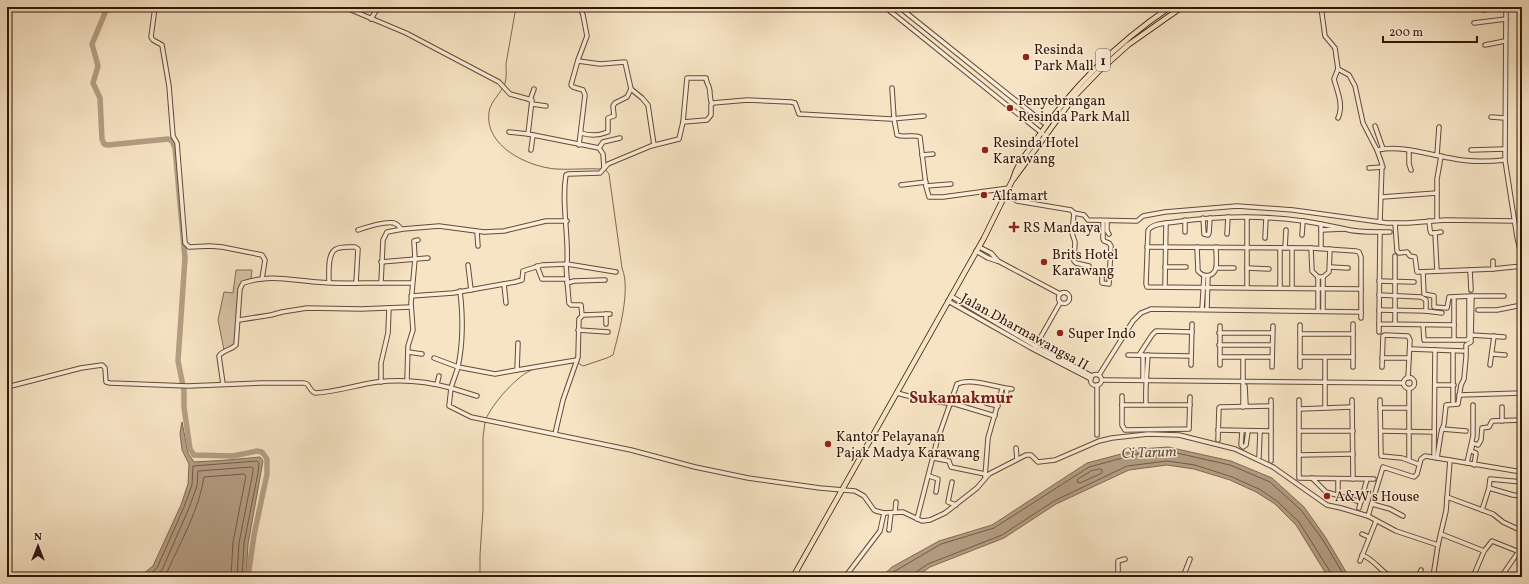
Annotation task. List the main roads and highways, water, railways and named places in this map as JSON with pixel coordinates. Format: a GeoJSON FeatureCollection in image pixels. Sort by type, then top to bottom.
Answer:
{"type":"FeatureCollection","features":[{"type":"Feature","properties":{"kind":"main road","name":"1"},"geometry":{"type":"LineString","coordinates":[[793,577],[978,249],[1019,165],[1041,132],[1071,93],[1096,66],[1137,31],[1170,7]]}},
{"type":"Feature","properties":{"kind":"main road","name":"1"},"geometry":{"type":"LineString","coordinates":[[1012,181],[1074,97],[1103,67],[1139,36],[1182,7]]}},
{"type":"Feature","properties":{"kind":"water"},"geometry":{"type":"Polygon","coordinates":[[[182,422],[188,453],[194,462],[260,457],[263,461],[248,544],[246,577],[139,577],[153,566],[181,505],[188,484],[189,464],[182,450],[180,433],[182,422]]]}},
{"type":"Feature","properties":{"kind":"water","name":"Ci Tarum"},"geometry":{"type":"Polygon","coordinates":[[[1168,447],[1231,461],[1272,478],[1304,507],[1326,538],[1349,577],[1328,577],[1296,525],[1275,504],[1256,492],[1230,480],[1194,469],[1167,465],[1129,470],[1056,504],[1004,538],[930,567],[916,577],[881,577],[892,567],[939,541],[992,525],[1087,463],[1140,449],[1168,447]]]}},
{"type":"Feature","properties":{"kind":"waterway"},"geometry":{"type":"LineString","coordinates":[[105,7],[105,13],[92,44],[98,66],[93,83],[100,98],[102,139],[104,144],[108,145],[168,139],[172,141],[175,148],[185,258],[178,361],[184,391],[184,407],[190,449],[194,455],[233,456],[257,451],[262,452],[267,459],[267,474],[254,535],[248,577]]}},
{"type":"Feature","properties":{"kind":"waterway"},"geometry":{"type":"LineString","coordinates":[[516,7],[506,64],[506,81],[492,104],[489,112],[489,124],[493,135],[510,152],[533,164],[556,169],[602,169]]}},
{"type":"Feature","properties":{"kind":"waterway"},"geometry":{"type":"LineString","coordinates":[[578,363],[583,366],[613,355],[625,299],[624,277],[609,174],[605,169]]}},
{"type":"Feature","properties":{"kind":"waterway"},"geometry":{"type":"LineString","coordinates":[[486,419],[506,390],[513,383],[534,369]]}},
{"type":"Feature","properties":{"kind":"waterway"},"geometry":{"type":"LineString","coordinates":[[480,577],[483,509],[483,437],[485,422]]}},
{"type":"Feature","properties":{"kind":"place","name":"Resinda Park Mall"},"geometry":{"type":"Point","coordinates":[1026,57]}},
{"type":"Feature","properties":{"kind":"place","name":"Penyebrangan Resinda Park Mall"},"geometry":{"type":"Point","coordinates":[1010,108]}},
{"type":"Feature","properties":{"kind":"place","name":"Resinda Hotel Karawang"},"geometry":{"type":"Point","coordinates":[985,150]}},
{"type":"Feature","properties":{"kind":"place","name":"Alfamart"},"geometry":{"type":"Point","coordinates":[984,195]}},
{"type":"Feature","properties":{"kind":"place","name":"RS Mandaya"},"geometry":{"type":"Point","coordinates":[1014,227]}},
{"type":"Feature","properties":{"kind":"place","name":"Brits Hotel Karawang"},"geometry":{"type":"Point","coordinates":[1044,262]}},
{"type":"Feature","properties":{"kind":"place","name":"Super Indo"},"geometry":{"type":"Point","coordinates":[1060,333]}},
{"type":"Feature","properties":{"kind":"place","name":"Kantor Pelayanan Pajak Madya Karawang"},"geometry":{"type":"Point","coordinates":[828,444]}},
{"type":"Feature","properties":{"kind":"place","name":"A&W's House"},"geometry":{"type":"Point","coordinates":[1327,496]}},
{"type":"Feature","properties":{"kind":"district","name":"Sukamakmur"},"geometry":{"type":"Point","coordinates":[961,397]}}]}
